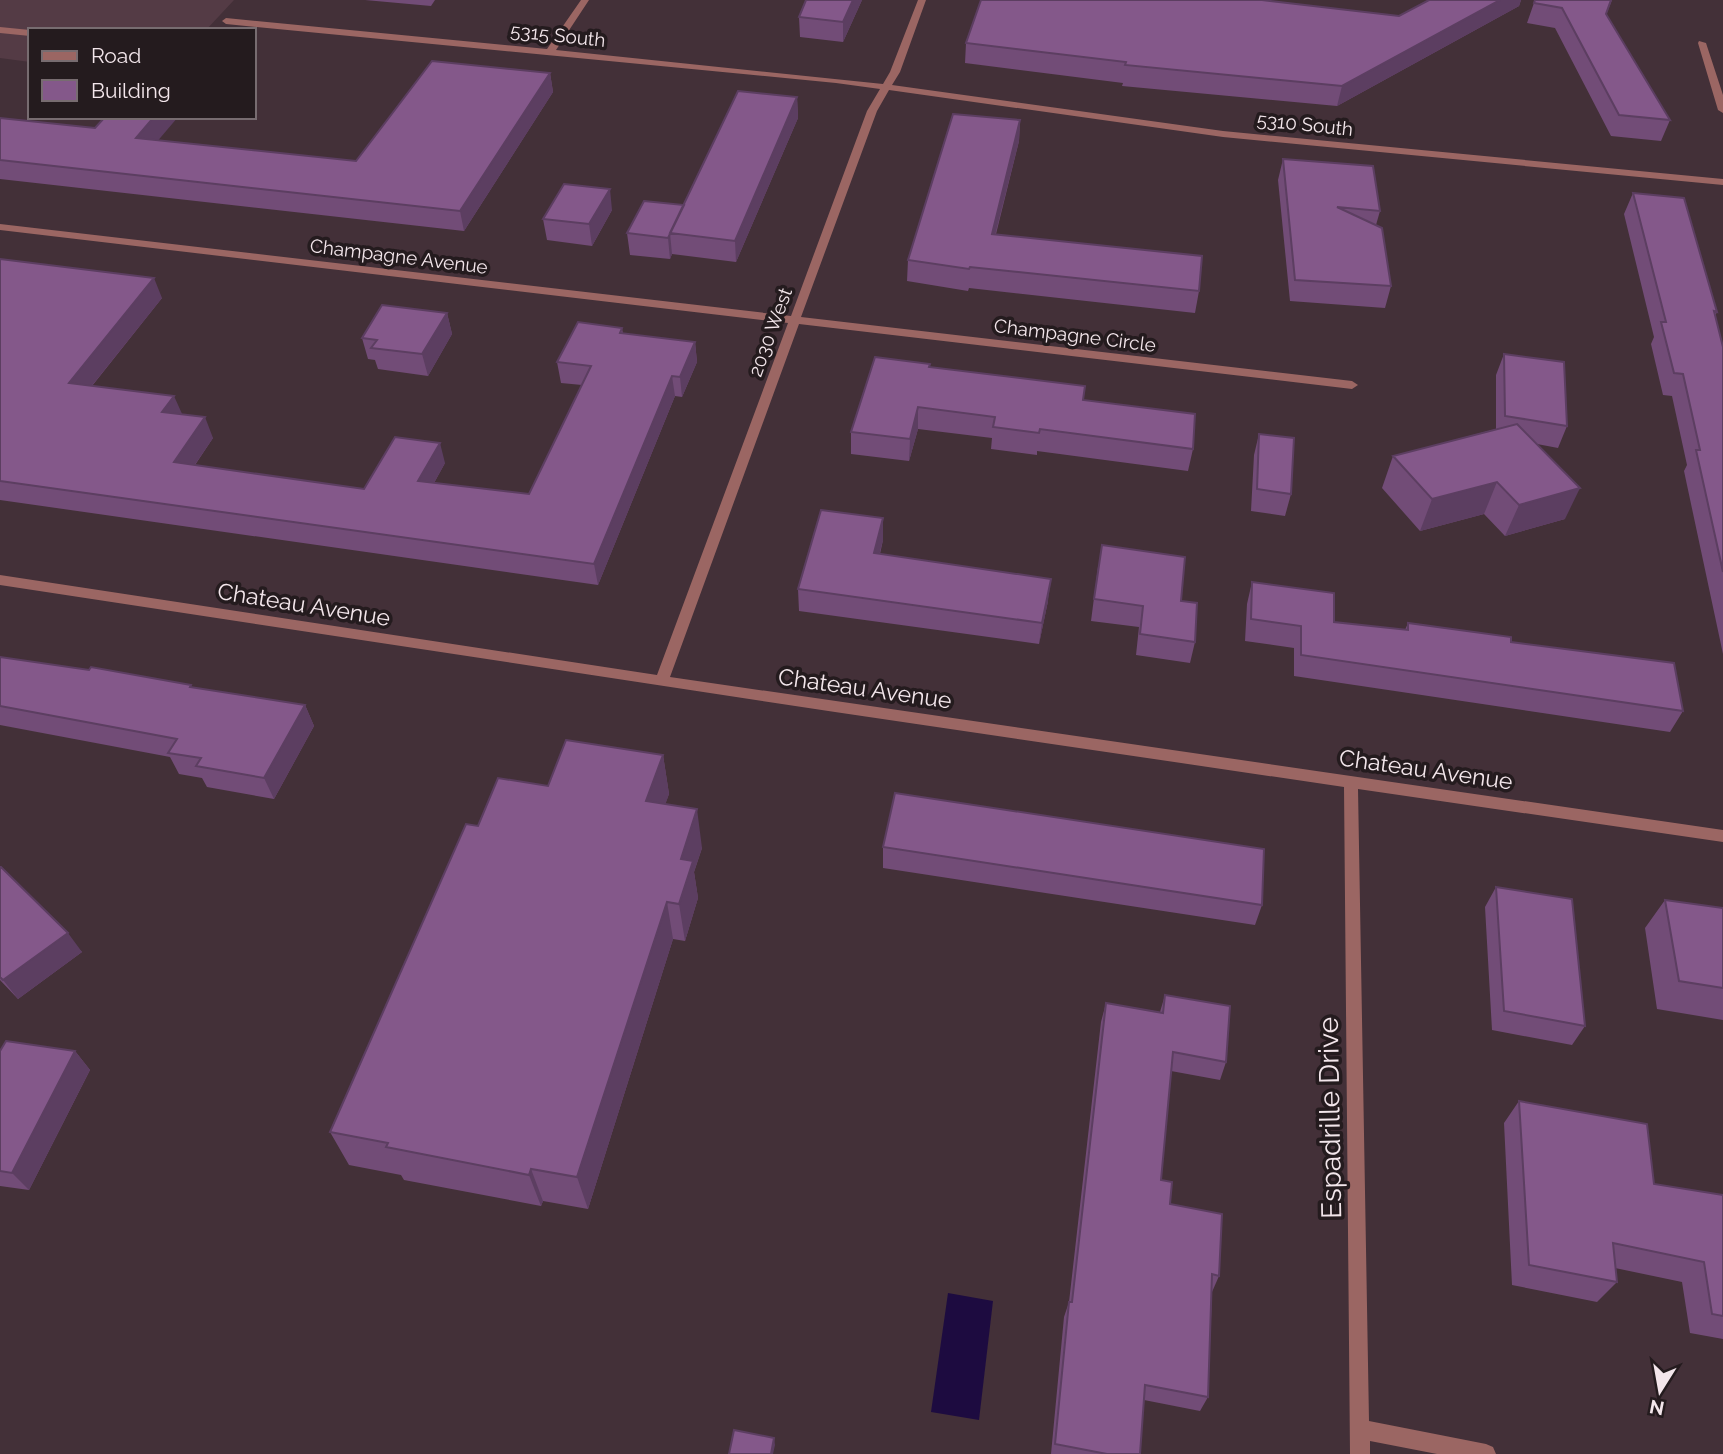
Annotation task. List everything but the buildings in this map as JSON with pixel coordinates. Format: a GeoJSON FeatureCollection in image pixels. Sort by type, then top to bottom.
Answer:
{"type":"FeatureCollection","features":[{"type":"Feature","properties":{"kind":"street"},"geometry":{"type":"LineString","coordinates":[[550,52],[585,0]]}},
{"type":"Feature","properties":{"kind":"street","name":"2030 West"},"geometry":{"type":"LineString","coordinates":[[662,680],[872,111],[895,72],[922,0]]}},
{"type":"Feature","properties":{"kind":"street","name":"5315 South"},"geometry":{"type":"LineString","coordinates":[[226,21],[886,87]]}},
{"type":"Feature","properties":{"kind":"street"},"geometry":{"type":"LineString","coordinates":[[0,30],[28,33]]}},
{"type":"Feature","properties":{"kind":"street"},"geometry":{"type":"LineString","coordinates":[[1702,43],[1723,110]]}},
{"type":"Feature","properties":{"kind":"street","name":"5310 South"},"geometry":{"type":"LineString","coordinates":[[886,87],[1210,132],[1723,182]]}},
{"type":"Feature","properties":{"kind":"street","name":"Champagne Avenue"},"geometry":{"type":"LineString","coordinates":[[0,227],[793,320]]}},
{"type":"Feature","properties":{"kind":"street","name":"Champagne Circle"},"geometry":{"type":"LineString","coordinates":[[793,320],[1352,385]]}},
{"type":"Feature","properties":{"kind":"street","name":"Chateau Avenue"},"geometry":{"type":"LineString","coordinates":[[0,580],[1723,836]]}},
{"type":"Feature","properties":{"kind":"street","name":"Espadrille Drive"},"geometry":{"type":"LineString","coordinates":[[1351,781],[1360,1454]]}},
{"type":"Feature","properties":{"kind":"street"},"geometry":{"type":"LineString","coordinates":[[1360,1429],[1486,1454]]}},
{"type":"Feature","properties":{"kind":"shaded area"},"geometry":{"type":"Polygon","coordinates":[[[0,0],[234,0],[208,28],[28,28],[28,62],[0,58],[0,0]]]}},
{"type":"Feature","properties":{"kind":"shaded area"},"geometry":{"type":"Polygon","coordinates":[[[948,1293],[993,1301],[979,1420],[931,1412],[948,1293]]]}}]}
